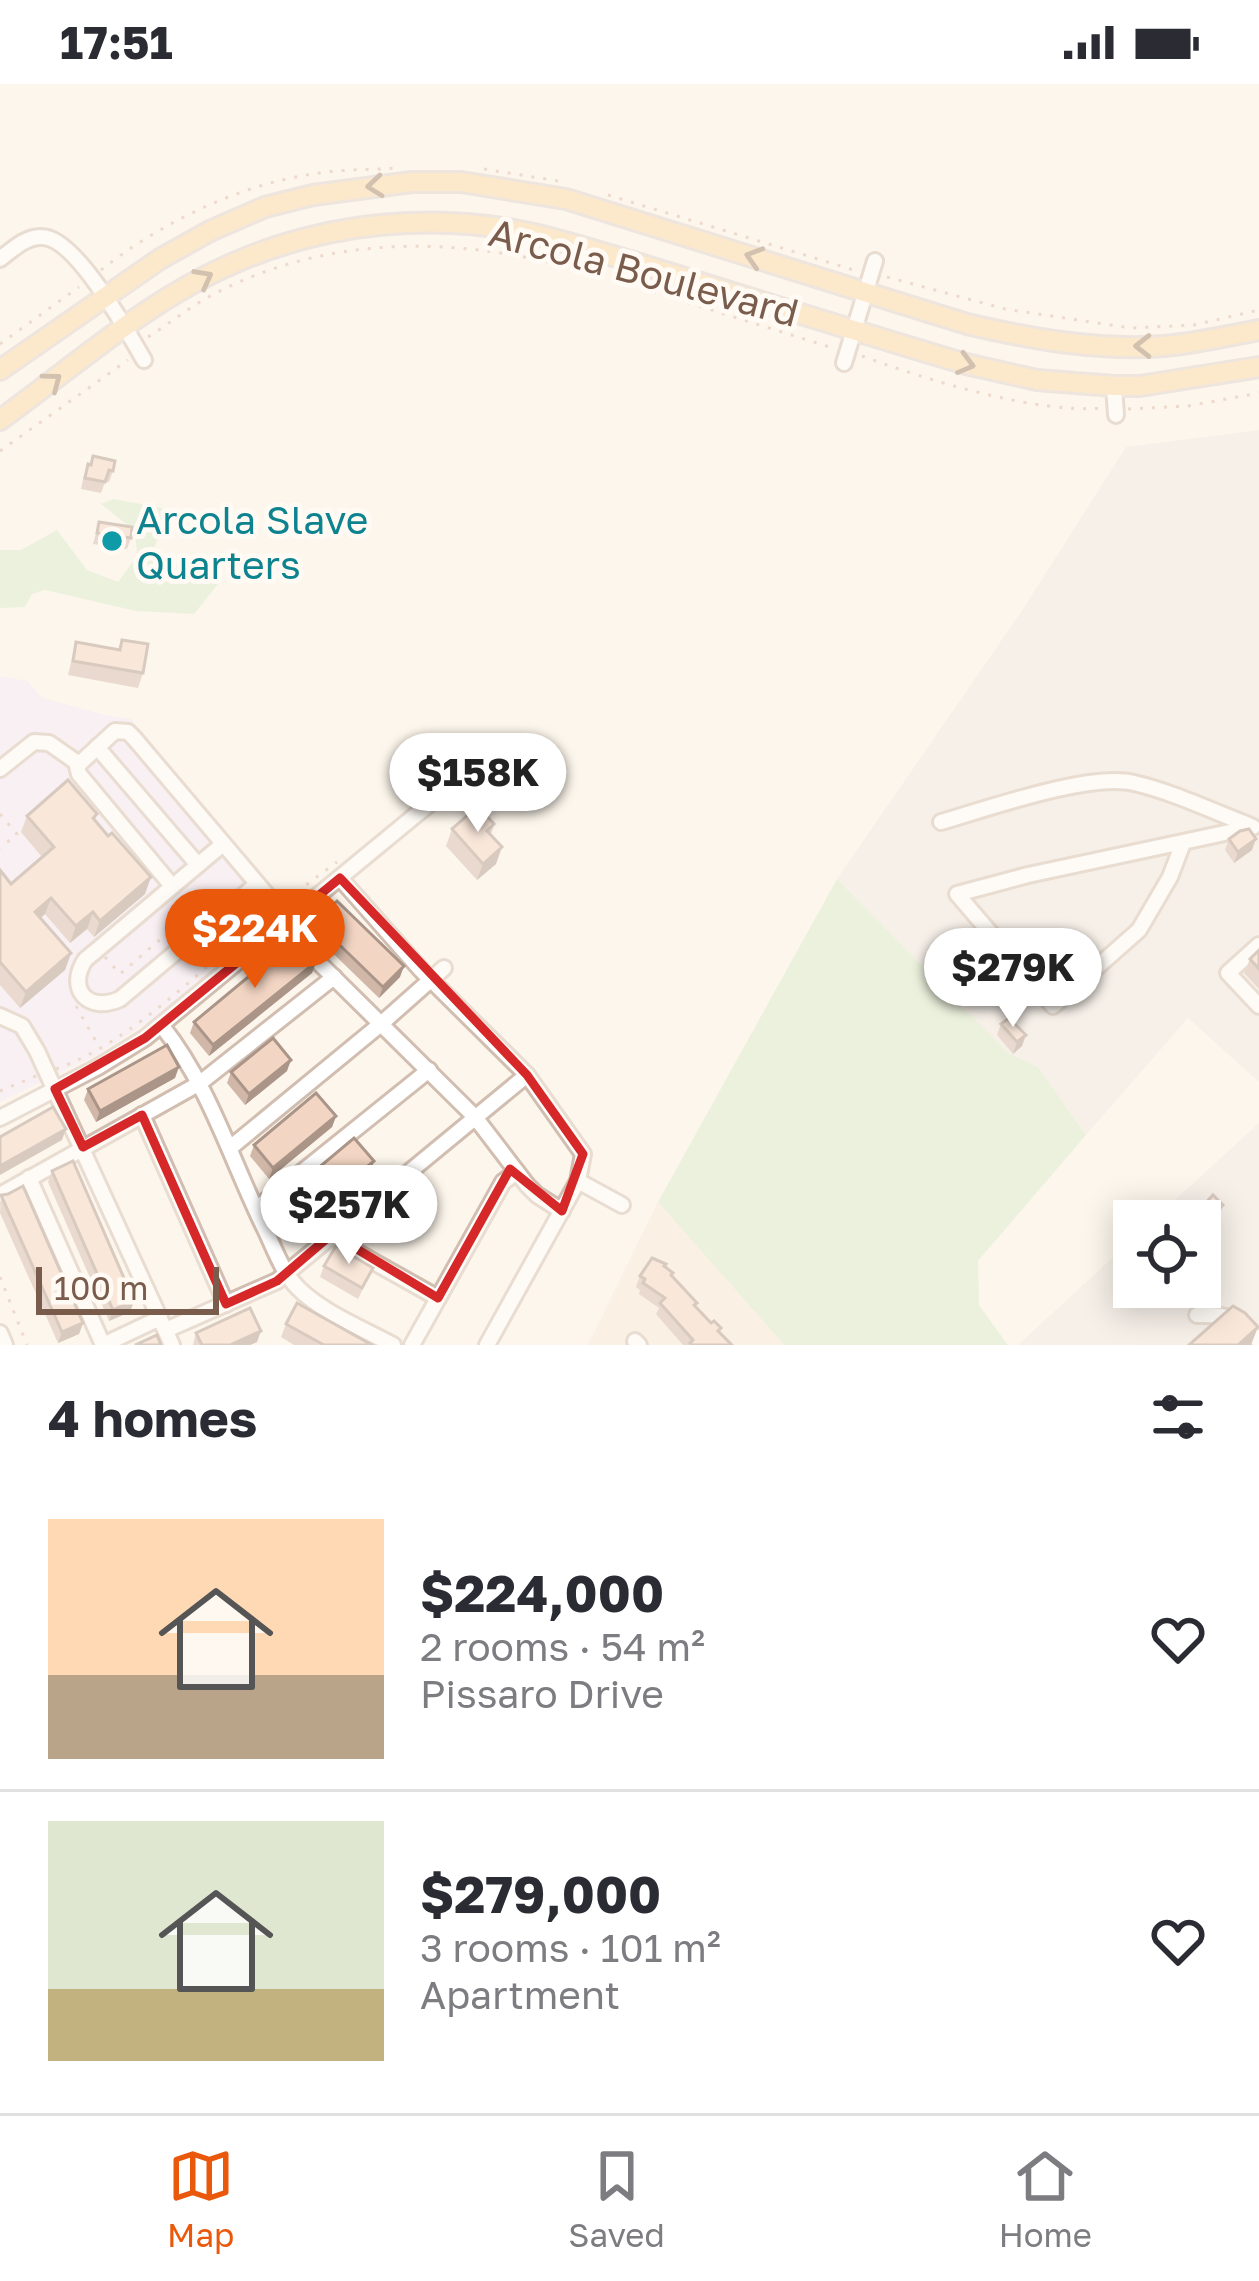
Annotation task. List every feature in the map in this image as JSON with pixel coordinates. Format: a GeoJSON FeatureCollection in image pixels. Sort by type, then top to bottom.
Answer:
{"type":"FeatureCollection","features":[{"type":"Feature","properties":{"kind":"main road","name":"Arcola Boulevard"},"geometry":{"type":"LineString","coordinates":[[0,370],[160,259],[210,231],[265,207],[313,195],[412,182],[461,182],[566,199],[967,324],[1061,342],[1161,346],[1259,329]]}},
{"type":"Feature","properties":{"kind":"main road","name":"Arcola Boulevard"},"geometry":{"type":"LineString","coordinates":[[0,420],[123,328],[201,279],[272,248],[347,229],[446,224],[538,235],[1037,380],[1114,386],[1259,367]]}},
{"type":"Feature","properties":{"kind":"street"},"geometry":{"type":"LineString","coordinates":[[0,259],[26,240],[47,237],[65,247],[104,297],[136,359]]}},
{"type":"Feature","properties":{"kind":"street"},"geometry":{"type":"LineString","coordinates":[[844,363],[875,261]]}},
{"type":"Feature","properties":{"kind":"street"},"geometry":{"type":"LineString","coordinates":[[1114,386],[1115,410]]}},
{"type":"Feature","properties":{"kind":"street"},"geometry":{"type":"LineString","coordinates":[[172,886],[79,774],[79,764],[115,731],[128,731],[288,920]]}},
{"type":"Feature","properties":{"kind":"street"},"geometry":{"type":"LineString","coordinates":[[0,769],[34,742],[49,743],[79,764]]}},
{"type":"Feature","properties":{"kind":"street"},"geometry":{"type":"LineString","coordinates":[[97,747],[197,866]]}},
{"type":"Feature","properties":{"kind":"street"},"geometry":{"type":"LineString","coordinates":[[0,1118],[98,1067],[162,1026],[473,767]]}},
{"type":"Feature","properties":{"kind":"street"},"geometry":{"type":"LineString","coordinates":[[941,822],[1038,794],[1130,782],[1256,829]]}},
{"type":"Feature","properties":{"kind":"street"},"geometry":{"type":"LineString","coordinates":[[1183,843],[1170,878],[1139,930],[1053,1006],[957,894],[1028,875],[1183,843],[1256,829]]}},
{"type":"Feature","properties":{"kind":"street"},"geometry":{"type":"LineString","coordinates":[[223,844],[80,966],[76,980],[83,994],[100,1004],[120,999],[257,884]]}},
{"type":"Feature","properties":{"kind":"street"},"geometry":{"type":"LineString","coordinates":[[340,878],[430,980],[527,1075],[583,1154],[578,1181],[487,1345]]}},
{"type":"Feature","properties":{"kind":"street"},"geometry":{"type":"LineString","coordinates":[[1259,945],[1228,973],[1259,1006]]}},
{"type":"Feature","properties":{"kind":"street"},"geometry":{"type":"LineString","coordinates":[[302,946],[475,1117],[537,1195],[562,1210]]}},
{"type":"Feature","properties":{"kind":"street"},"geometry":{"type":"LineString","coordinates":[[230,1148],[444,968]]}},
{"type":"Feature","properties":{"kind":"street"},"geometry":{"type":"LineString","coordinates":[[0,1195],[200,1083],[334,977]]}},
{"type":"Feature","properties":{"kind":"street"},"geometry":{"type":"LineString","coordinates":[[0,1016],[22,1026],[166,1331]]}},
{"type":"Feature","properties":{"kind":"street"},"geometry":{"type":"LineString","coordinates":[[162,1026],[200,1083],[296,1287],[393,1345]]}},
{"type":"Feature","properties":{"kind":"street"},"geometry":{"type":"LineString","coordinates":[[256,1210],[429,1070]]}},
{"type":"Feature","properties":{"kind":"street"},"geometry":{"type":"LineString","coordinates":[[29,1178],[103,1345],[166,1331],[277,1281],[527,1075]]}},
{"type":"Feature","properties":{"kind":"street"},"geometry":{"type":"LineString","coordinates":[[142,1115],[226,1304]]}},
{"type":"Feature","properties":{"kind":"street"},"geometry":{"type":"LineString","coordinates":[[412,1345],[503,1182],[517,1172]]}},
{"type":"Feature","properties":{"kind":"street"},"geometry":{"type":"LineString","coordinates":[[578,1181],[622,1205]]}},
{"type":"Feature","properties":{"kind":"street"},"geometry":{"type":"LineString","coordinates":[[332,1234],[438,1298]]}},
{"type":"Feature","properties":{"kind":"street"},"geometry":{"type":"LineString","coordinates":[[1198,1315],[1225,1314],[1243,1323],[1259,1341]]}},
{"type":"Feature","properties":{"kind":"street"},"geometry":{"type":"LineString","coordinates":[[0,1333],[5,1345]]}},
{"type":"Feature","properties":{"kind":"path"},"geometry":{"type":"LineString","coordinates":[[100,270],[168,227],[237,195],[307,174],[411,167]]}},
{"type":"Feature","properties":{"kind":"path"},"geometry":{"type":"LineString","coordinates":[[475,168],[565,183]]}},
{"type":"Feature","properties":{"kind":"path"},"geometry":{"type":"LineString","coordinates":[[597,192],[858,272]]}},
{"type":"Feature","properties":{"kind":"path"},"geometry":{"type":"LineString","coordinates":[[148,337],[228,287],[268,270],[341,250],[469,247],[532,257],[597,275]]}},
{"type":"Feature","properties":{"kind":"path"},"geometry":{"type":"LineString","coordinates":[[887,277],[1005,309],[1132,328],[1194,325],[1259,310]]}},
{"type":"Feature","properties":{"kind":"path"},"geometry":{"type":"LineString","coordinates":[[619,281],[835,348]]}},
{"type":"Feature","properties":{"kind":"path"},"geometry":{"type":"LineString","coordinates":[[0,344],[79,287]]}},
{"type":"Feature","properties":{"kind":"path"},"geometry":{"type":"LineString","coordinates":[[861,356],[1025,402],[1115,410],[1188,406],[1259,394]]}},
{"type":"Feature","properties":{"kind":"path"},"geometry":{"type":"LineString","coordinates":[[0,451],[136,359]]}},
{"type":"Feature","properties":{"kind":"path"},"geometry":{"type":"LineString","coordinates":[[0,814],[17,834],[0,848]]}},
{"type":"Feature","properties":{"kind":"path"},"geometry":{"type":"LineString","coordinates":[[0,1091],[67,1065],[162,1006],[277,907],[344,857]]}},
{"type":"Feature","properties":{"kind":"path"},"geometry":{"type":"LineString","coordinates":[[98,948],[120,974],[220,889]]}},
{"type":"Feature","properties":{"kind":"path"},"geometry":{"type":"LineString","coordinates":[[74,1000],[99,1047]]}},
{"type":"Feature","properties":{"kind":"path"},"geometry":{"type":"LineString","coordinates":[[0,1277],[27,1345]]}},
{"type":"Feature","properties":{"kind":"highlighted area"},"geometry":{"type":"Polygon","coordinates":[[[340,878],[527,1075],[583,1154],[562,1211],[510,1169],[438,1298],[332,1234],[277,1281],[226,1304],[142,1115],[83,1147],[55,1089],[145,1038],[340,878]]]}},
{"type":"Feature","properties":{"kind":"shaded area"},"geometry":{"type":"Polygon","coordinates":[[[1259,430],[1259,1082],[1188,1018],[1086,1135],[1038,1067],[1008,1054],[837,879],[1023,609],[1126,447],[1259,430]]]}},
{"type":"Feature","properties":{"kind":"shaded area"},"geometry":{"type":"Polygon","coordinates":[[[0,676],[28,681],[50,700],[131,719],[288,904],[156,1017],[95,1056],[0,1102],[0,676]]]}},
{"type":"Feature","properties":{"kind":"shaded area"},"geometry":{"type":"Polygon","coordinates":[[[1259,1123],[1259,1345],[1018,1345],[1113,1257],[1113,1308],[1221,1308],[1221,1200],[1175,1200],[1259,1123]]]}},
{"type":"Feature","properties":{"kind":"shaded area"},"geometry":{"type":"Polygon","coordinates":[[[658,1202],[784,1345],[588,1345],[658,1202]]]}},
{"type":"Feature","properties":{"kind":"green space"},"geometry":{"type":"Polygon","coordinates":[[[114,499],[167,509],[154,549],[157,562],[192,568],[218,584],[194,614],[136,611],[45,590],[32,594],[25,607],[0,608],[0,550],[21,550],[57,530],[87,570],[118,582],[137,556],[135,531],[101,504],[114,499]]]}},
{"type":"Feature","properties":{"kind":"green space"},"geometry":{"type":"Polygon","coordinates":[[[837,879],[1008,1053],[1038,1067],[1086,1135],[978,1261],[979,1305],[1008,1345],[784,1345],[658,1202],[837,879]]]}},
{"type":"Feature","properties":{"kind":"building"},"geometry":{"type":"Polygon","coordinates":[[[93,456],[115,461],[105,482],[85,478],[93,456]]]}},
{"type":"Feature","properties":{"kind":"building"},"geometry":{"type":"Polygon","coordinates":[[[99,522],[132,527],[131,538],[97,533],[99,522]]]}},
{"type":"Feature","properties":{"kind":"building"},"geometry":{"type":"Polygon","coordinates":[[[122,640],[148,644],[143,673],[73,661],[76,642],[120,650],[122,640]]]}},
{"type":"Feature","properties":{"kind":"building"},"geometry":{"type":"Polygon","coordinates":[[[68,780],[97,814],[93,818],[108,836],[112,833],[151,877],[100,921],[93,912],[76,926],[51,898],[35,912],[71,953],[26,992],[0,962],[0,870],[11,884],[54,847],[27,816],[68,780]]]}},
{"type":"Feature","properties":{"kind":"building"},"geometry":{"type":"Polygon","coordinates":[[[478,806],[494,824],[487,831],[502,847],[483,864],[452,829],[478,806]]]}},
{"type":"Feature","properties":{"kind":"building"},"geometry":{"type":"Polygon","coordinates":[[[1249,829],[1256,839],[1238,852],[1229,839],[1249,829]]]}},
{"type":"Feature","properties":{"kind":"building"},"geometry":{"type":"Polygon","coordinates":[[[337,901],[404,966],[383,987],[316,922],[337,901]]]}},
{"type":"Feature","properties":{"kind":"building"},"geometry":{"type":"Polygon","coordinates":[[[295,938],[316,962],[213,1045],[194,1022],[295,938]]]}},
{"type":"Feature","properties":{"kind":"building"},"geometry":{"type":"Polygon","coordinates":[[[1009,1018],[1026,1035],[1017,1042],[1001,1024],[1009,1018]]]}},
{"type":"Feature","properties":{"kind":"building"},"geometry":{"type":"Polygon","coordinates":[[[273,1038],[291,1060],[249,1094],[231,1072],[273,1038]]]}},
{"type":"Feature","properties":{"kind":"building"},"geometry":{"type":"Polygon","coordinates":[[[167,1045],[179,1067],[100,1111],[88,1089],[167,1045]]]}},
{"type":"Feature","properties":{"kind":"building"},"geometry":{"type":"Polygon","coordinates":[[[316,1093],[336,1116],[273,1168],[254,1145],[316,1093]]]}},
{"type":"Feature","properties":{"kind":"building"},"geometry":{"type":"Polygon","coordinates":[[[53,1107],[66,1129],[0,1166],[0,1137],[53,1107]]]}},
{"type":"Feature","properties":{"kind":"building"},"geometry":{"type":"Polygon","coordinates":[[[354,1138],[374,1161],[311,1213],[292,1190],[354,1138]]]}},
{"type":"Feature","properties":{"kind":"building"},"geometry":{"type":"Polygon","coordinates":[[[73,1161],[134,1301],[113,1310],[52,1171],[73,1161]]]}},
{"type":"Feature","properties":{"kind":"building"},"geometry":{"type":"Polygon","coordinates":[[[23,1186],[83,1323],[62,1332],[1,1195],[23,1186]]]}},
{"type":"Feature","properties":{"kind":"building"},"geometry":{"type":"Polygon","coordinates":[[[336,1246],[373,1268],[362,1288],[324,1266],[336,1246]]]}},
{"type":"Feature","properties":{"kind":"building"},"geometry":{"type":"Polygon","coordinates":[[[652,1258],[666,1264],[697,1303],[694,1305],[721,1328],[718,1331],[732,1345],[690,1343],[693,1340],[660,1303],[665,1298],[643,1283],[640,1276],[652,1258]]]}},
{"type":"Feature","properties":{"kind":"building"},"geometry":{"type":"Polygon","coordinates":[[[297,1303],[372,1345],[324,1345],[286,1324],[297,1303]]]}},
{"type":"Feature","properties":{"kind":"building"},"geometry":{"type":"Polygon","coordinates":[[[1233,1306],[1258,1327],[1238,1345],[1189,1345],[1233,1306]]]}},
{"type":"Feature","properties":{"kind":"building"},"geometry":{"type":"Polygon","coordinates":[[[250,1308],[261,1331],[230,1345],[202,1345],[196,1333],[250,1308]]]}},
{"type":"Feature","properties":{"kind":"building"},"geometry":{"type":"Polygon","coordinates":[[[157,1335],[161,1345],[135,1345],[157,1335]]]}},
{"type":"Feature","properties":{"kind":"place","name":"Arcola Slave Quarters"},"geometry":{"type":"Point","coordinates":[112,541]}}]}
